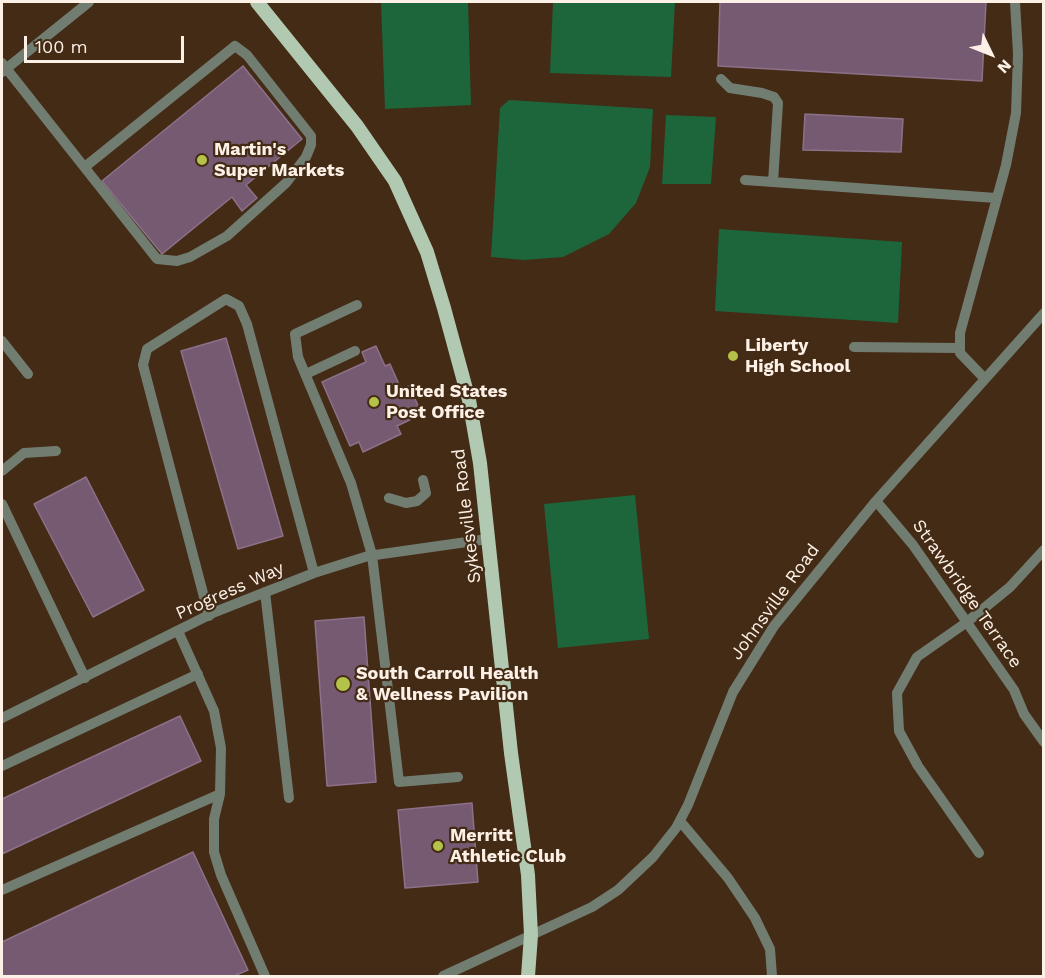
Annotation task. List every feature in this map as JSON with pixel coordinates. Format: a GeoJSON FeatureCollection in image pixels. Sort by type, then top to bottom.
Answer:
{"type":"FeatureCollection","features":[{"type":"Feature","properties":{"kind":"main road","name":"Sykesville Road"},"geometry":{"type":"LineString","coordinates":[[257,2],[382,160],[416,224],[435,277],[469,400],[480,463],[511,753],[528,875],[531,935],[528,976]]}},
{"type":"Feature","properties":{"kind":"street"},"geometry":{"type":"LineString","coordinates":[[86,166],[236,46],[246,55],[311,136],[311,145],[306,157],[275,196],[218,242],[190,257],[177,261],[157,259],[97,186],[86,166],[3,68],[88,2]]}},
{"type":"Feature","properties":{"kind":"street"},"geometry":{"type":"LineString","coordinates":[[985,379],[966,360],[960,348],[960,333],[1006,165],[1016,113],[1018,54],[1014,2]]}},
{"type":"Feature","properties":{"kind":"street"},"geometry":{"type":"LineString","coordinates":[[721,79],[730,88],[768,95],[774,97],[778,103],[773,182]]}},
{"type":"Feature","properties":{"kind":"street"},"geometry":{"type":"LineString","coordinates":[[745,180],[996,198]]}},
{"type":"Feature","properties":{"kind":"street"},"geometry":{"type":"LineString","coordinates":[[208,616],[143,365],[147,349],[226,299],[239,306],[247,324],[314,573]]}},
{"type":"Feature","properties":{"kind":"street"},"geometry":{"type":"LineString","coordinates":[[357,305],[295,334],[298,357],[351,483],[372,555],[399,782],[458,777]]}},
{"type":"Feature","properties":{"kind":"street","name":"Johnsville Road"},"geometry":{"type":"LineString","coordinates":[[443,976],[592,907],[618,890],[652,857],[680,821],[699,780],[721,717],[758,649],[797,594],[876,501],[1044,313]]}},
{"type":"Feature","properties":{"kind":"street"},"geometry":{"type":"LineString","coordinates":[[854,347],[960,348]]}},
{"type":"Feature","properties":{"kind":"street"},"geometry":{"type":"LineString","coordinates":[[4,348],[28,374]]}},
{"type":"Feature","properties":{"kind":"street"},"geometry":{"type":"LineString","coordinates":[[306,374],[355,351]]}},
{"type":"Feature","properties":{"kind":"street"},"geometry":{"type":"LineString","coordinates":[[2,471],[24,453],[56,451]]}},
{"type":"Feature","properties":{"kind":"street"},"geometry":{"type":"LineString","coordinates":[[389,498],[406,503],[417,501],[426,493],[423,480]]}},
{"type":"Feature","properties":{"kind":"street","name":"Strawbridge Terrace"},"geometry":{"type":"LineString","coordinates":[[876,501],[913,545],[967,622],[1014,690],[1024,714],[1044,742]]}},
{"type":"Feature","properties":{"kind":"street"},"geometry":{"type":"LineString","coordinates":[[2,504],[86,678]]}},
{"type":"Feature","properties":{"kind":"street","name":"Progress Way"},"geometry":{"type":"LineString","coordinates":[[2,718],[208,616],[314,573],[372,555],[488,539]]}},
{"type":"Feature","properties":{"kind":"street"},"geometry":{"type":"LineString","coordinates":[[979,853],[918,766],[899,731],[897,693],[917,657],[967,622],[1010,587],[1044,550]]}},
{"type":"Feature","properties":{"kind":"street"},"geometry":{"type":"LineString","coordinates":[[265,592],[289,798]]}},
{"type":"Feature","properties":{"kind":"street"},"geometry":{"type":"LineString","coordinates":[[178,631],[214,711],[221,748],[220,794],[214,819],[214,852],[221,875],[265,976]]}},
{"type":"Feature","properties":{"kind":"street"},"geometry":{"type":"LineString","coordinates":[[2,766],[198,674]]}},
{"type":"Feature","properties":{"kind":"street"},"geometry":{"type":"LineString","coordinates":[[2,890],[220,794]]}},
{"type":"Feature","properties":{"kind":"street"},"geometry":{"type":"LineString","coordinates":[[680,821],[728,878],[759,925],[770,950],[771,976]]}},
{"type":"Feature","properties":{"kind":"green space"},"geometry":{"type":"Polygon","coordinates":[[[381,2],[468,2],[471,105],[385,109],[381,2]]]}},
{"type":"Feature","properties":{"kind":"green space"},"geometry":{"type":"Polygon","coordinates":[[[553,2],[675,2],[671,77],[550,73],[553,2]]]}},
{"type":"Feature","properties":{"kind":"green space"},"geometry":{"type":"Polygon","coordinates":[[[509,100],[653,109],[650,167],[636,203],[609,234],[563,257],[524,260],[491,257],[500,108],[509,100]]]}},
{"type":"Feature","properties":{"kind":"green space"},"geometry":{"type":"Polygon","coordinates":[[[666,115],[716,117],[711,184],[662,184],[666,115]]]}},
{"type":"Feature","properties":{"kind":"green space"},"geometry":{"type":"Polygon","coordinates":[[[719,229],[902,242],[898,323],[715,311],[719,229]]]}},
{"type":"Feature","properties":{"kind":"green space"},"geometry":{"type":"Polygon","coordinates":[[[635,495],[649,639],[558,648],[544,504],[635,495]]]}},
{"type":"Feature","properties":{"kind":"building"},"geometry":{"type":"Polygon","coordinates":[[[720,2],[986,2],[982,81],[718,66],[720,2]]]}},
{"type":"Feature","properties":{"kind":"building","name":"Martin's Super Markets"},"geometry":{"type":"Polygon","coordinates":[[[243,66],[302,139],[246,185],[257,198],[242,211],[232,197],[162,254],[102,181],[243,66]]]}},
{"type":"Feature","properties":{"kind":"building"},"geometry":{"type":"Polygon","coordinates":[[[805,114],[903,119],[901,152],[803,150],[805,114]]]}},
{"type":"Feature","properties":{"kind":"building"},"geometry":{"type":"Polygon","coordinates":[[[226,338],[283,536],[238,549],[181,351],[226,338]]]}},
{"type":"Feature","properties":{"kind":"building","name":"United States Post Office"},"geometry":{"type":"Polygon","coordinates":[[[376,346],[385,366],[390,364],[401,389],[409,386],[422,414],[397,426],[401,434],[363,452],[359,442],[350,446],[322,382],[366,362],[362,352],[376,346]]]}},
{"type":"Feature","properties":{"kind":"building"},"geometry":{"type":"Polygon","coordinates":[[[86,477],[144,590],[93,617],[34,504],[86,477]]]}},
{"type":"Feature","properties":{"kind":"building"},"geometry":{"type":"Polygon","coordinates":[[[364,617],[376,782],[327,786],[315,621],[364,617]]]}},
{"type":"Feature","properties":{"kind":"building"},"geometry":{"type":"Polygon","coordinates":[[[180,716],[201,761],[2,854],[2,799],[180,716]]]}},
{"type":"Feature","properties":{"kind":"building","name":"Merritt Athletic Club"},"geometry":{"type":"Polygon","coordinates":[[[472,803],[478,882],[405,888],[398,810],[472,803]]]}},
{"type":"Feature","properties":{"kind":"building"},"geometry":{"type":"Polygon","coordinates":[[[193,852],[248,970],[234,976],[2,976],[2,942],[193,852]]]}},
{"type":"Feature","properties":{"kind":"place","name":"Martin's Super Markets"},"geometry":{"type":"Point","coordinates":[202,160]}},
{"type":"Feature","properties":{"kind":"place","name":"Liberty High School"},"geometry":{"type":"Point","coordinates":[733,356]}},
{"type":"Feature","properties":{"kind":"place","name":"United States Post Office"},"geometry":{"type":"Point","coordinates":[374,402]}},
{"type":"Feature","properties":{"kind":"place","name":"South Carroll Health & Wellness Pavilion"},"geometry":{"type":"Point","coordinates":[343,684]}},
{"type":"Feature","properties":{"kind":"place","name":"Merritt Athletic Club"},"geometry":{"type":"Point","coordinates":[438,846]}}]}
